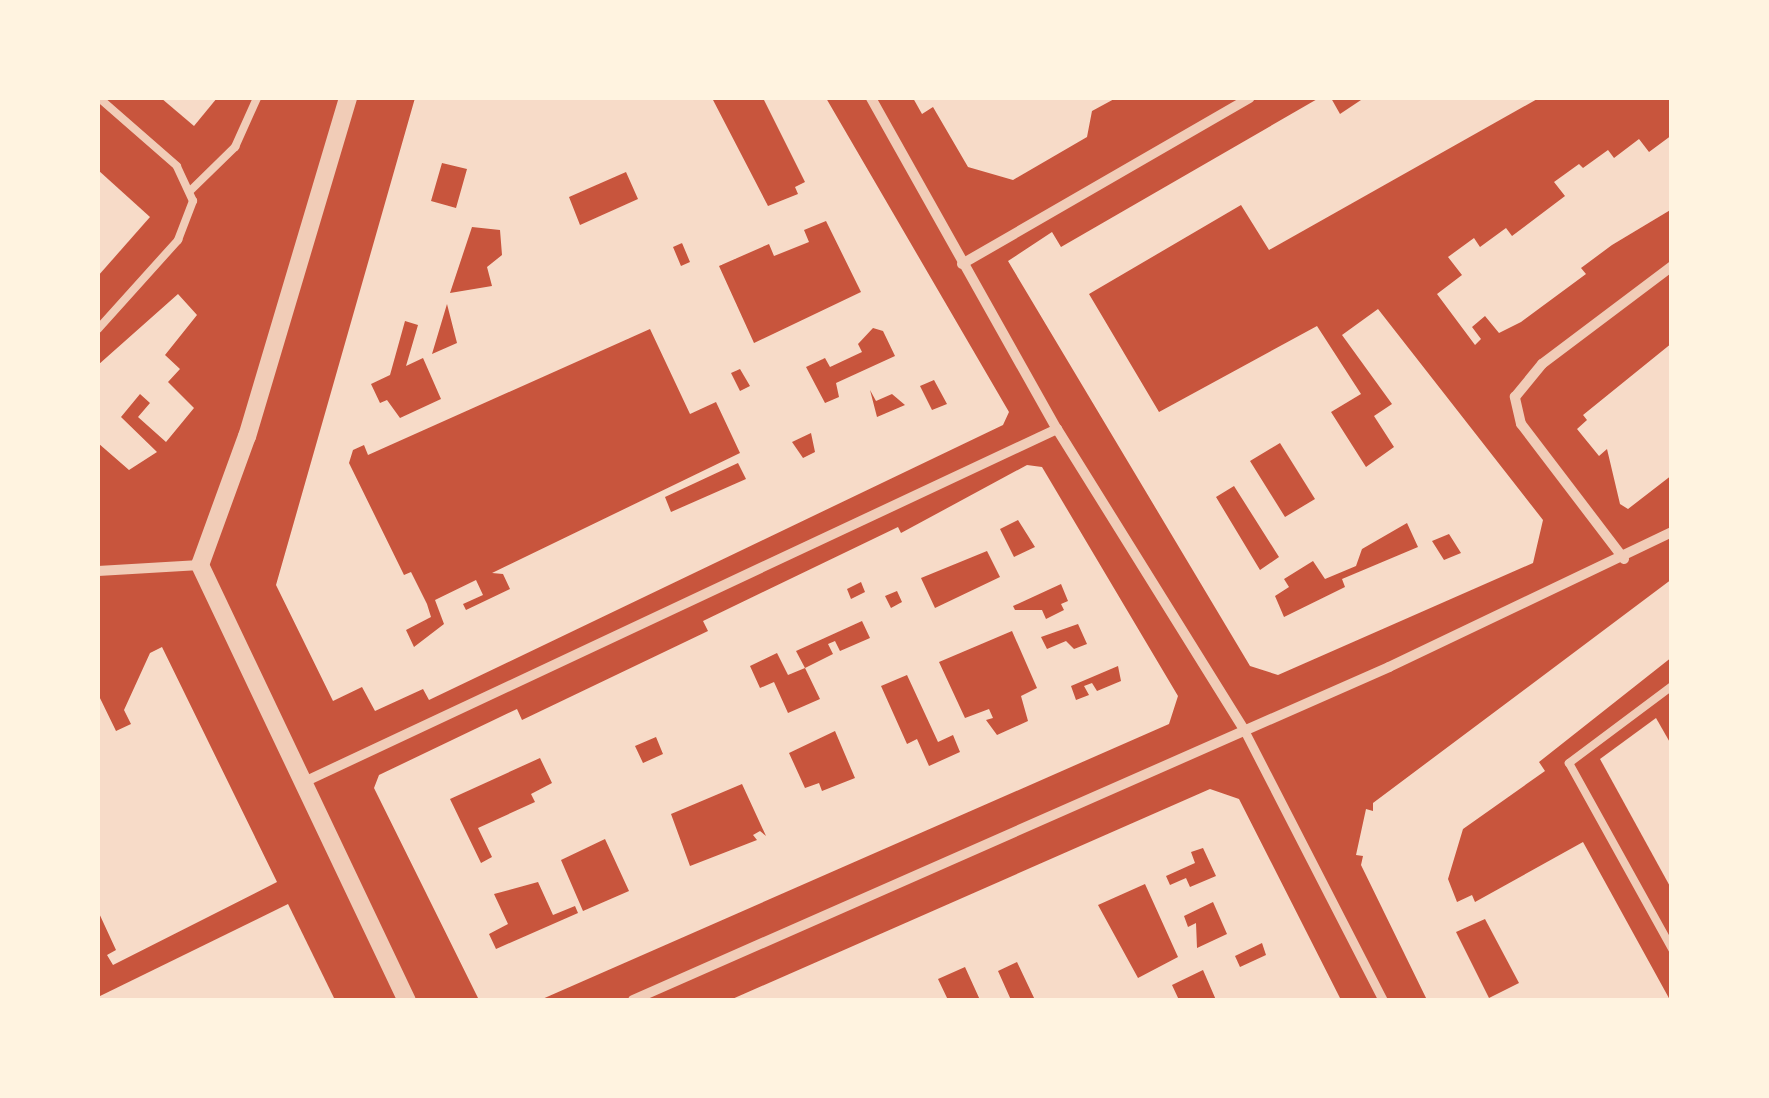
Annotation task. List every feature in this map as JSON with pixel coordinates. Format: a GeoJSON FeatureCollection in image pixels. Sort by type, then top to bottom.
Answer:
{"type":"FeatureCollection","features":[{"type":"Feature","properties":{"kind":"street"},"geometry":{"type":"LineString","coordinates":[[348,98],[247,436],[200,565],[407,1000]]}},
{"type":"Feature","properties":{"kind":"street"},"geometry":{"type":"LineString","coordinates":[[871,98],[1057,430],[1244,730],[1383,1000]]}},
{"type":"Feature","properties":{"kind":"street"},"geometry":{"type":"LineString","coordinates":[[962,264],[1250,98]]}},
{"type":"Feature","properties":{"kind":"street"},"geometry":{"type":"LineString","coordinates":[[1624,558],[1521,424],[1516,398],[1542,364],[1672,266]]}},
{"type":"Feature","properties":{"kind":"street"},"geometry":{"type":"LineString","coordinates":[[301,784],[1057,430]]}},
{"type":"Feature","properties":{"kind":"street"},"geometry":{"type":"LineString","coordinates":[[633,1000],[1244,730],[1624,558],[1672,532]]}},
{"type":"Feature","properties":{"kind":"street"},"geometry":{"type":"LineString","coordinates":[[98,571],[200,565]]}},
{"type":"Feature","properties":{"kind":"lane"},"geometry":{"type":"LineString","coordinates":[[98,328],[178,240],[191,219],[191,190],[177,166],[99,98]]}},
{"type":"Feature","properties":{"kind":"lane"},"geometry":{"type":"LineString","coordinates":[[191,190],[235,147],[257,98]]}},
{"type":"Feature","properties":{"kind":"lane"},"geometry":{"type":"LineString","coordinates":[[1672,686],[1569,763],[1672,949]]}},
{"type":"Feature","properties":{"kind":"building"},"geometry":{"type":"Polygon","coordinates":[[[161,98],[217,98],[194,126],[161,98]]]}},
{"type":"Feature","properties":{"kind":"building"},"geometry":{"type":"Polygon","coordinates":[[[415,98],[712,98],[768,206],[798,194],[795,187],[805,182],[763,98],[826,98],[1009,412],[1003,425],[429,700],[423,689],[375,711],[362,687],[333,701],[276,585],[415,98]],[[442,163],[431,201],[456,208],[467,169],[442,163]],[[626,172],[569,197],[580,225],[638,199],[626,172]],[[826,221],[804,230],[809,242],[774,256],[769,244],[719,266],[754,343],[861,292],[826,221]],[[472,227],[450,293],[492,286],[487,267],[502,255],[500,230],[472,227]],[[682,243],[673,247],[681,266],[690,262],[682,243]],[[447,304],[432,354],[457,343],[447,304]],[[405,321],[390,375],[371,384],[380,403],[387,400],[400,418],[441,399],[423,358],[406,366],[418,325],[405,321]],[[873,328],[858,344],[862,352],[830,367],[825,358],[806,367],[825,403],[839,397],[836,383],[895,356],[883,331],[873,328]],[[650,329],[368,455],[364,445],[353,450],[349,463],[404,575],[411,572],[427,604],[431,617],[406,630],[414,647],[444,624],[435,600],[476,580],[483,595],[463,604],[466,610],[510,589],[503,574],[492,573],[740,453],[716,402],[690,414],[650,329]],[[740,369],[731,373],[740,391],[750,386],[740,369]],[[934,380],[920,386],[932,410],[947,404],[934,380]],[[870,390],[877,417],[905,405],[892,394],[876,401],[870,390]],[[811,433],[792,442],[803,458],[815,452],[811,433]],[[738,463],[665,497],[671,512],[746,479],[738,463]]]}},
{"type":"Feature","properties":{"kind":"building"},"geometry":{"type":"Polygon","coordinates":[[[913,98],[1116,98],[1092,111],[1087,137],[1013,180],[968,167],[933,107],[922,114],[913,98]]]}},
{"type":"Feature","properties":{"kind":"building"},"geometry":{"type":"Polygon","coordinates":[[[1319,98],[1331,98],[1340,114],[1364,98],[1539,98],[1269,250],[1241,205],[1089,294],[1159,412],[1317,326],[1361,394],[1331,412],[1366,467],[1394,447],[1374,416],[1392,404],[1342,335],[1378,309],[1543,520],[1533,563],[1278,675],[1250,666],[1008,261],[1052,232],[1061,247],[1319,98]],[[1280,443],[1250,461],[1285,517],[1315,499],[1280,443]],[[1234,486],[1216,497],[1260,570],[1279,557],[1234,486]],[[1407,523],[1362,549],[1356,566],[1325,579],[1313,561],[1284,579],[1289,587],[1275,596],[1284,617],[1345,587],[1342,579],[1418,547],[1407,523]],[[1449,534],[1432,541],[1444,560],[1461,553],[1449,534]]]}},
{"type":"Feature","properties":{"kind":"building"},"geometry":{"type":"Polygon","coordinates":[[[1672,135],[1672,209],[1581,268],[1586,274],[1521,322],[1499,333],[1485,316],[1472,327],[1481,339],[1475,345],[1437,294],[1462,275],[1448,257],[1474,238],[1480,247],[1506,228],[1512,236],[1565,196],[1554,182],[1579,164],[1583,168],[1608,150],[1614,158],[1639,139],[1649,152],[1672,135]]]}},
{"type":"Feature","properties":{"kind":"building"},"geometry":{"type":"Polygon","coordinates":[[[98,170],[150,217],[98,276],[98,170]]]}},
{"type":"Feature","properties":{"kind":"building"},"geometry":{"type":"Polygon","coordinates":[[[178,294],[197,315],[165,355],[180,369],[168,382],[194,408],[166,442],[138,417],[150,403],[140,394],[121,417],[157,452],[129,470],[98,443],[98,365],[178,294]]]}},
{"type":"Feature","properties":{"kind":"building"},"geometry":{"type":"Polygon","coordinates":[[[1672,343],[1672,475],[1628,509],[1620,504],[1607,449],[1599,456],[1577,429],[1587,420],[1583,415],[1672,343]]]}},
{"type":"Feature","properties":{"kind":"building"},"geometry":{"type":"Polygon","coordinates":[[[1027,465],[1042,467],[1178,696],[1169,724],[540,1000],[479,1000],[374,788],[379,775],[517,709],[522,720],[708,631],[703,621],[898,527],[901,533],[1027,465]],[[1018,520],[1000,529],[1014,557],[1035,547],[1018,520]],[[987,551],[921,578],[935,608],[1000,577],[987,551]],[[861,582],[847,589],[851,599],[865,592],[861,582]],[[1061,584],[1013,606],[1015,610],[1042,610],[1046,619],[1064,610],[1061,604],[1068,601],[1061,584]],[[897,591],[885,596],[891,608],[902,602],[897,591]],[[862,621],[796,651],[805,668],[833,654],[828,644],[835,641],[840,651],[870,638],[862,621]],[[1078,624],[1041,637],[1047,649],[1066,641],[1074,649],[1087,644],[1078,624]],[[1012,631],[939,662],[965,718],[989,709],[993,718],[986,720],[997,735],[1028,721],[1021,696],[1037,688],[1012,631]],[[777,653],[750,666],[760,688],[774,682],[788,713],[820,699],[805,668],[788,675],[777,653]],[[1118,666],[1071,686],[1076,700],[1089,695],[1084,686],[1092,683],[1097,691],[1121,681],[1118,666]],[[907,675],[881,686],[907,744],[917,739],[929,766],[960,752],[953,735],[938,742],[907,675]],[[835,731],[789,753],[805,788],[819,783],[822,791],[855,778],[835,731]],[[656,737],[635,746],[643,763],[663,754],[656,737]],[[540,758],[450,799],[481,863],[492,857],[478,828],[535,802],[531,794],[552,783],[540,758]],[[742,784],[671,814],[690,866],[757,840],[753,835],[760,831],[766,836],[742,784]],[[605,839],[561,860],[583,911],[629,891],[605,839]],[[538,882],[494,894],[508,924],[489,934],[496,949],[578,913],[575,906],[553,915],[538,882]]]}},
{"type":"Feature","properties":{"kind":"building"},"geometry":{"type":"Polygon","coordinates":[[[1672,579],[1672,657],[1539,762],[1545,771],[1463,829],[1448,879],[1457,902],[1472,895],[1475,902],[1583,842],[1670,1000],[1427,1000],[1361,865],[1363,856],[1356,855],[1366,809],[1373,811],[1373,803],[1672,579]],[[1485,919],[1456,932],[1489,998],[1519,983],[1485,919]]]}},
{"type":"Feature","properties":{"kind":"building"},"geometry":{"type":"Polygon","coordinates":[[[162,647],[277,882],[113,965],[107,955],[116,950],[98,911],[98,694],[116,731],[131,724],[124,710],[150,653],[162,647]]]}},
{"type":"Feature","properties":{"kind":"building"},"geometry":{"type":"Polygon","coordinates":[[[1656,718],[1672,746],[1672,890],[1600,759],[1656,718]]]}},
{"type":"Feature","properties":{"kind":"building"},"geometry":{"type":"Polygon","coordinates":[[[1210,789],[1239,799],[1341,1000],[1216,1000],[1203,970],[1172,985],[1179,1000],[1035,1000],[1017,962],[998,971],[1011,1000],[980,1000],[965,967],[938,979],[948,1000],[730,1000],[1210,789]],[[1203,848],[1191,852],[1195,863],[1166,876],[1170,885],[1186,878],[1190,887],[1216,876],[1203,848]],[[1145,884],[1098,905],[1138,978],[1178,957],[1145,884]],[[1213,902],[1184,916],[1188,927],[1196,923],[1197,948],[1227,934],[1213,902]],[[1262,943],[1235,956],[1240,967],[1266,955],[1262,943]]]}},
{"type":"Feature","properties":{"kind":"building"},"geometry":{"type":"Polygon","coordinates":[[[288,904],[335,1000],[98,1000],[98,997],[288,904]]]}}]}
